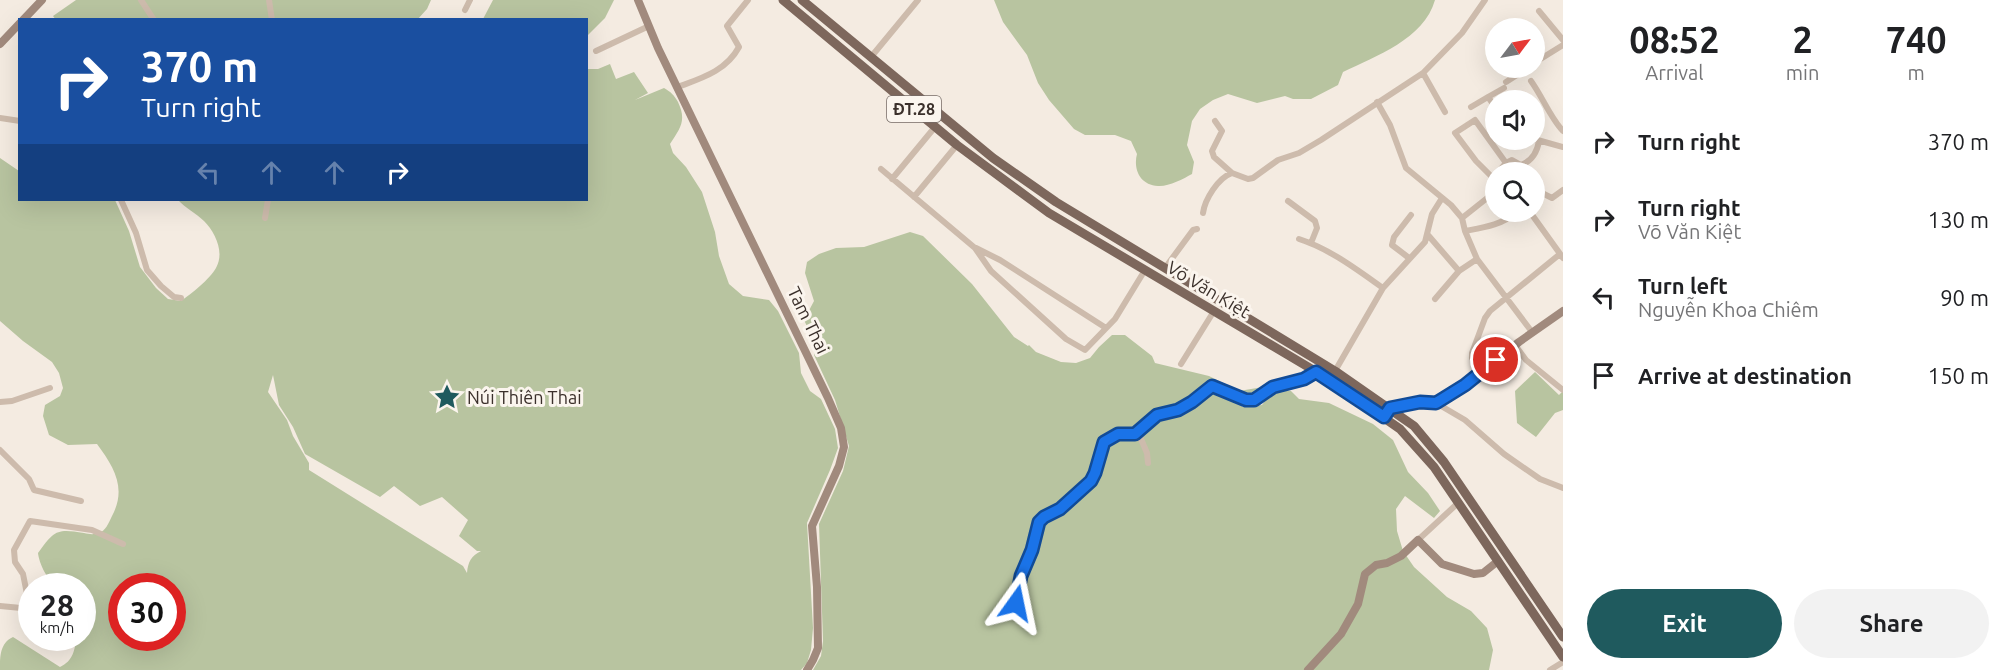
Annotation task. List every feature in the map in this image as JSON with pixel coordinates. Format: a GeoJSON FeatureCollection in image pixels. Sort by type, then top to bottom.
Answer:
{"type":"FeatureCollection","features":[{"type":"Feature","properties":{"kind":"main road","name":"Võ Văn Kiệt"},"geometry":{"type":"LineString","coordinates":[[783,0],[957,145],[1049,213],[1316,372],[1400,429],[1425,454],[1563,657]]}},
{"type":"Feature","properties":{"kind":"main road","name":"Võ Văn Kiệt"},"geometry":{"type":"LineString","coordinates":[[802,0],[993,158],[1056,202],[1335,371],[1414,426],[1429,442],[1563,637]]}},
{"type":"Feature","properties":{"kind":"main road"},"geometry":{"type":"LineString","coordinates":[[1049,213],[1056,202]]}},
{"type":"Feature","properties":{"kind":"main road"},"geometry":{"type":"LineString","coordinates":[[1184,293],[1190,283]]}},
{"type":"Feature","properties":{"kind":"main road"},"geometry":{"type":"LineString","coordinates":[[1384,417],[1390,408]]}},
{"type":"Feature","properties":{"kind":"main road"},"geometry":{"type":"LineString","coordinates":[[1498,561],[1507,555]]}},
{"type":"Feature","properties":{"kind":"street"},"geometry":{"type":"LineString","coordinates":[[25,18],[42,0]]}},
{"type":"Feature","properties":{"kind":"street"},"geometry":{"type":"LineString","coordinates":[[141,0],[153,18]]}},
{"type":"Feature","properties":{"kind":"street"},"geometry":{"type":"LineString","coordinates":[[269,0],[272,18]]}},
{"type":"Feature","properties":{"kind":"street"},"geometry":{"type":"LineString","coordinates":[[465,10],[470,0]]}},
{"type":"Feature","properties":{"kind":"street","name":"Tam Thai"},"geometry":{"type":"LineString","coordinates":[[638,0],[828,398],[844,440],[839,466],[812,526],[817,587],[818,648],[807,670]]}},
{"type":"Feature","properties":{"kind":"street"},"geometry":{"type":"LineString","coordinates":[[678,87],[718,72],[736,51],[739,46],[727,26],[748,0]]}},
{"type":"Feature","properties":{"kind":"street"},"geometry":{"type":"LineString","coordinates":[[871,57],[916,3],[907,0]]}},
{"type":"Feature","properties":{"kind":"street"},"geometry":{"type":"LineString","coordinates":[[1215,121],[1222,131],[1212,151],[1214,157],[1232,173],[1253,178],[1278,159],[1299,153],[1321,140],[1423,73],[1462,33],[1485,0]]}},
{"type":"Feature","properties":{"kind":"street"},"geometry":{"type":"LineString","coordinates":[[1539,11],[1563,40]]}},
{"type":"Feature","properties":{"kind":"street"},"geometry":{"type":"LineString","coordinates":[[0,44],[18,25]]}},
{"type":"Feature","properties":{"kind":"street"},"geometry":{"type":"LineString","coordinates":[[596,51],[649,26]]}},
{"type":"Feature","properties":{"kind":"street"},"geometry":{"type":"LineString","coordinates":[[1545,56],[1563,45]]}},
{"type":"Feature","properties":{"kind":"street"},"geometry":{"type":"LineString","coordinates":[[1423,73],[1445,112]]}},
{"type":"Feature","properties":{"kind":"street"},"geometry":{"type":"LineString","coordinates":[[1498,90],[1514,78]]}},
{"type":"Feature","properties":{"kind":"street"},"geometry":{"type":"LineString","coordinates":[[1531,81],[1548,107],[1555,123],[1563,131]]}},
{"type":"Feature","properties":{"kind":"street"},"geometry":{"type":"LineString","coordinates":[[1471,107],[1485,99]]}},
{"type":"Feature","properties":{"kind":"street"},"geometry":{"type":"LineString","coordinates":[[1377,102],[1390,125],[1406,168],[1462,218],[1477,259],[1532,332]]}},
{"type":"Feature","properties":{"kind":"street"},"geometry":{"type":"LineString","coordinates":[[0,118],[18,121]]}},
{"type":"Feature","properties":{"kind":"street"},"geometry":{"type":"LineString","coordinates":[[1485,169],[1476,161],[1455,133],[1475,120],[1505,162]]}},
{"type":"Feature","properties":{"kind":"street"},"geometry":{"type":"LineString","coordinates":[[892,179],[935,127]]}},
{"type":"Feature","properties":{"kind":"street"},"geometry":{"type":"LineString","coordinates":[[1545,142],[1563,147]]}},
{"type":"Feature","properties":{"kind":"street"},"geometry":{"type":"LineString","coordinates":[[914,197],[957,145]]}},
{"type":"Feature","properties":{"kind":"street"},"geometry":{"type":"LineString","coordinates":[[1526,162],[1538,150]]}},
{"type":"Feature","properties":{"kind":"street"},"geometry":{"type":"LineString","coordinates":[[881,170],[975,248],[992,270],[1066,339],[1085,350],[1115,319],[1145,270]]}},
{"type":"Feature","properties":{"kind":"street"},"geometry":{"type":"LineString","coordinates":[[1203,213],[1214,188],[1226,175],[1232,173]]}},
{"type":"Feature","properties":{"kind":"street"},"geometry":{"type":"LineString","coordinates":[[1545,194],[1552,198],[1563,190]]}},
{"type":"Feature","properties":{"kind":"street"},"geometry":{"type":"LineString","coordinates":[[1335,371],[1383,288],[1425,242],[1432,214],[1442,198]]}},
{"type":"Feature","properties":{"kind":"street"},"geometry":{"type":"LineString","coordinates":[[1462,218],[1485,200]]}},
{"type":"Feature","properties":{"kind":"street"},"geometry":{"type":"LineString","coordinates":[[121,201],[136,232],[147,270],[174,297],[181,298]]}},
{"type":"Feature","properties":{"kind":"street"},"geometry":{"type":"LineString","coordinates":[[265,218],[268,201]]}},
{"type":"Feature","properties":{"kind":"street"},"geometry":{"type":"LineString","coordinates":[[1288,201],[1315,221],[1317,228],[1311,243]]}},
{"type":"Feature","properties":{"kind":"street"},"geometry":{"type":"LineString","coordinates":[[1409,258],[1392,245],[1394,237],[1411,215]]}},
{"type":"Feature","properties":{"kind":"street"},"geometry":{"type":"LineString","coordinates":[[1465,231],[1500,222]]}},
{"type":"Feature","properties":{"kind":"street"},"geometry":{"type":"LineString","coordinates":[[1481,372],[1472,358],[1472,353],[1485,318],[1506,296],[1562,256],[1537,222]]}},
{"type":"Feature","properties":{"kind":"street"},"geometry":{"type":"LineString","coordinates":[[1164,268],[1193,230],[1197,229]]}},
{"type":"Feature","properties":{"kind":"street"},"geometry":{"type":"LineString","coordinates":[[1428,235],[1459,271]]}},
{"type":"Feature","properties":{"kind":"street"},"geometry":{"type":"LineString","coordinates":[[1299,239],[1357,268],[1383,288]]}},
{"type":"Feature","properties":{"kind":"street"},"geometry":{"type":"LineString","coordinates":[[975,248],[1000,260],[1106,328]]}},
{"type":"Feature","properties":{"kind":"street"},"geometry":{"type":"LineString","coordinates":[[1435,299],[1459,271],[1477,259]]}},
{"type":"Feature","properties":{"kind":"street"},"geometry":{"type":"LineString","coordinates":[[1180,364],[1214,311]]}},
{"type":"Feature","properties":{"kind":"street"},"geometry":{"type":"LineString","coordinates":[[1436,403],[1563,311]]}},
{"type":"Feature","properties":{"kind":"street"},"geometry":{"type":"LineString","coordinates":[[1515,345],[1526,360],[1563,390]]}},
{"type":"Feature","properties":{"kind":"street"},"geometry":{"type":"LineString","coordinates":[[1020,618],[1016,604],[1018,587],[1032,550],[1039,522],[1060,509],[1091,481],[1104,442],[1118,434],[1132,435],[1138,432],[1157,415],[1178,410],[1212,386],[1246,400],[1254,400],[1273,387],[1304,379],[1316,372]]}},
{"type":"Feature","properties":{"kind":"street"},"geometry":{"type":"LineString","coordinates":[[0,402],[12,401],[50,388]]}},
{"type":"Feature","properties":{"kind":"street"},"geometry":{"type":"LineString","coordinates":[[1390,408],[1420,402],[1436,403],[1465,420],[1504,454],[1540,479],[1563,488]]}},
{"type":"Feature","properties":{"kind":"street"},"geometry":{"type":"LineString","coordinates":[[1138,432],[1147,453],[1148,463]]}},
{"type":"Feature","properties":{"kind":"street"},"geometry":{"type":"LineString","coordinates":[[0,450],[29,479],[34,490],[81,501]]}},
{"type":"Feature","properties":{"kind":"street"},"geometry":{"type":"LineString","coordinates":[[1308,670],[1341,634],[1358,604],[1365,574],[1376,565],[1388,563],[1401,556],[1458,503]]}},
{"type":"Feature","properties":{"kind":"street"},"geometry":{"type":"LineString","coordinates":[[0,606],[21,608],[25,606],[27,594],[23,574],[15,562],[14,549],[30,521],[92,530],[123,544]]}},
{"type":"Feature","properties":{"kind":"street"},"geometry":{"type":"LineString","coordinates":[[1418,540],[1442,564],[1474,574],[1483,573],[1498,561]]}},
{"type":"Feature","properties":{"kind":"street"},"geometry":{"type":"LineString","coordinates":[[1550,670],[1563,662]]}},
{"type":"Feature","properties":{"kind":"green space"},"geometry":{"type":"Polygon","coordinates":[[[76,0],[431,0],[419,18],[54,18],[53,16],[76,0]]]}},
{"type":"Feature","properties":{"kind":"green space"},"geometry":{"type":"Polygon","coordinates":[[[493,0],[614,0],[605,18],[588,35],[588,18],[484,18],[493,0]]]}},
{"type":"Feature","properties":{"kind":"green space"},"geometry":{"type":"Polygon","coordinates":[[[994,0],[1435,0],[1429,14],[1410,36],[1343,72],[1338,85],[1311,99],[1293,99],[1285,96],[1257,103],[1228,94],[1213,100],[1200,109],[1192,121],[1187,145],[1194,162],[1192,174],[1171,184],[1158,186],[1147,183],[1139,175],[1136,165],[1137,154],[1131,141],[1115,135],[1085,135],[1074,129],[1049,100],[1038,83],[1027,55],[1003,22],[994,0]]]}},
{"type":"Feature","properties":{"kind":"green space"},"geometry":{"type":"Polygon","coordinates":[[[610,64],[616,79],[634,72],[648,93],[635,100],[664,88],[677,100],[682,119],[670,144],[673,153],[686,167],[702,192],[729,284],[743,296],[769,300],[778,311],[799,353],[801,373],[810,391],[821,399],[835,429],[838,448],[807,523],[813,628],[811,650],[807,663],[801,670],[0,670],[3,646],[13,637],[18,640],[18,651],[35,651],[60,667],[71,658],[74,651],[96,651],[96,573],[45,573],[38,553],[52,536],[61,531],[93,534],[103,531],[116,506],[118,487],[109,461],[97,444],[68,445],[49,435],[43,416],[45,405],[60,396],[63,388],[59,373],[52,362],[0,321],[0,158],[18,170],[18,201],[115,201],[129,231],[140,267],[168,299],[181,301],[216,268],[219,262],[219,249],[215,236],[208,226],[179,201],[588,201],[588,69],[598,69],[610,64]],[[273,375],[268,392],[287,420],[293,436],[309,463],[309,470],[463,566],[467,573],[471,560],[481,551],[477,551],[459,536],[468,520],[442,497],[420,506],[394,486],[380,497],[305,454],[293,427],[279,405],[273,375]]]}},
{"type":"Feature","properties":{"kind":"green space"},"geometry":{"type":"Polygon","coordinates":[[[910,232],[923,236],[972,284],[1014,337],[1029,345],[1036,352],[1061,362],[1076,363],[1090,358],[1112,335],[1125,335],[1152,356],[1155,363],[1209,376],[1239,391],[1263,387],[1249,400],[1241,400],[1242,407],[1262,405],[1273,390],[1291,391],[1299,399],[1329,403],[1373,424],[1393,440],[1408,472],[1428,493],[1440,511],[1434,518],[1405,496],[1396,509],[1397,531],[1403,551],[1414,567],[1447,597],[1471,611],[1487,628],[1493,650],[1489,670],[813,670],[821,656],[823,641],[819,524],[843,471],[849,446],[835,400],[814,355],[815,343],[804,320],[814,301],[805,273],[807,262],[819,254],[836,248],[864,247],[910,232]]]}},
{"type":"Feature","properties":{"kind":"green space"},"geometry":{"type":"Polygon","coordinates":[[[1535,372],[1559,395],[1563,391],[1563,410],[1555,413],[1536,437],[1517,423],[1515,391],[1535,372]]]}},
{"type":"Feature","properties":{"kind":"place","name":"Núi Thiên Thai"},"geometry":{"type":"Point","coordinates":[447,397]}},
{"type":"Feature","properties":{"kind":"route"},"geometry":{"type":"LineString","coordinates":[[1016,603],[1021,576],[1030,557],[1039,522],[1047,515],[1057,512],[1091,481],[1104,442],[1108,438],[1118,434],[1135,434],[1161,412],[1178,410],[1212,386],[1246,400],[1254,400],[1273,387],[1304,379],[1316,372],[1384,417],[1390,408],[1420,402],[1436,403],[1465,385],[1496,360]]}}]}
